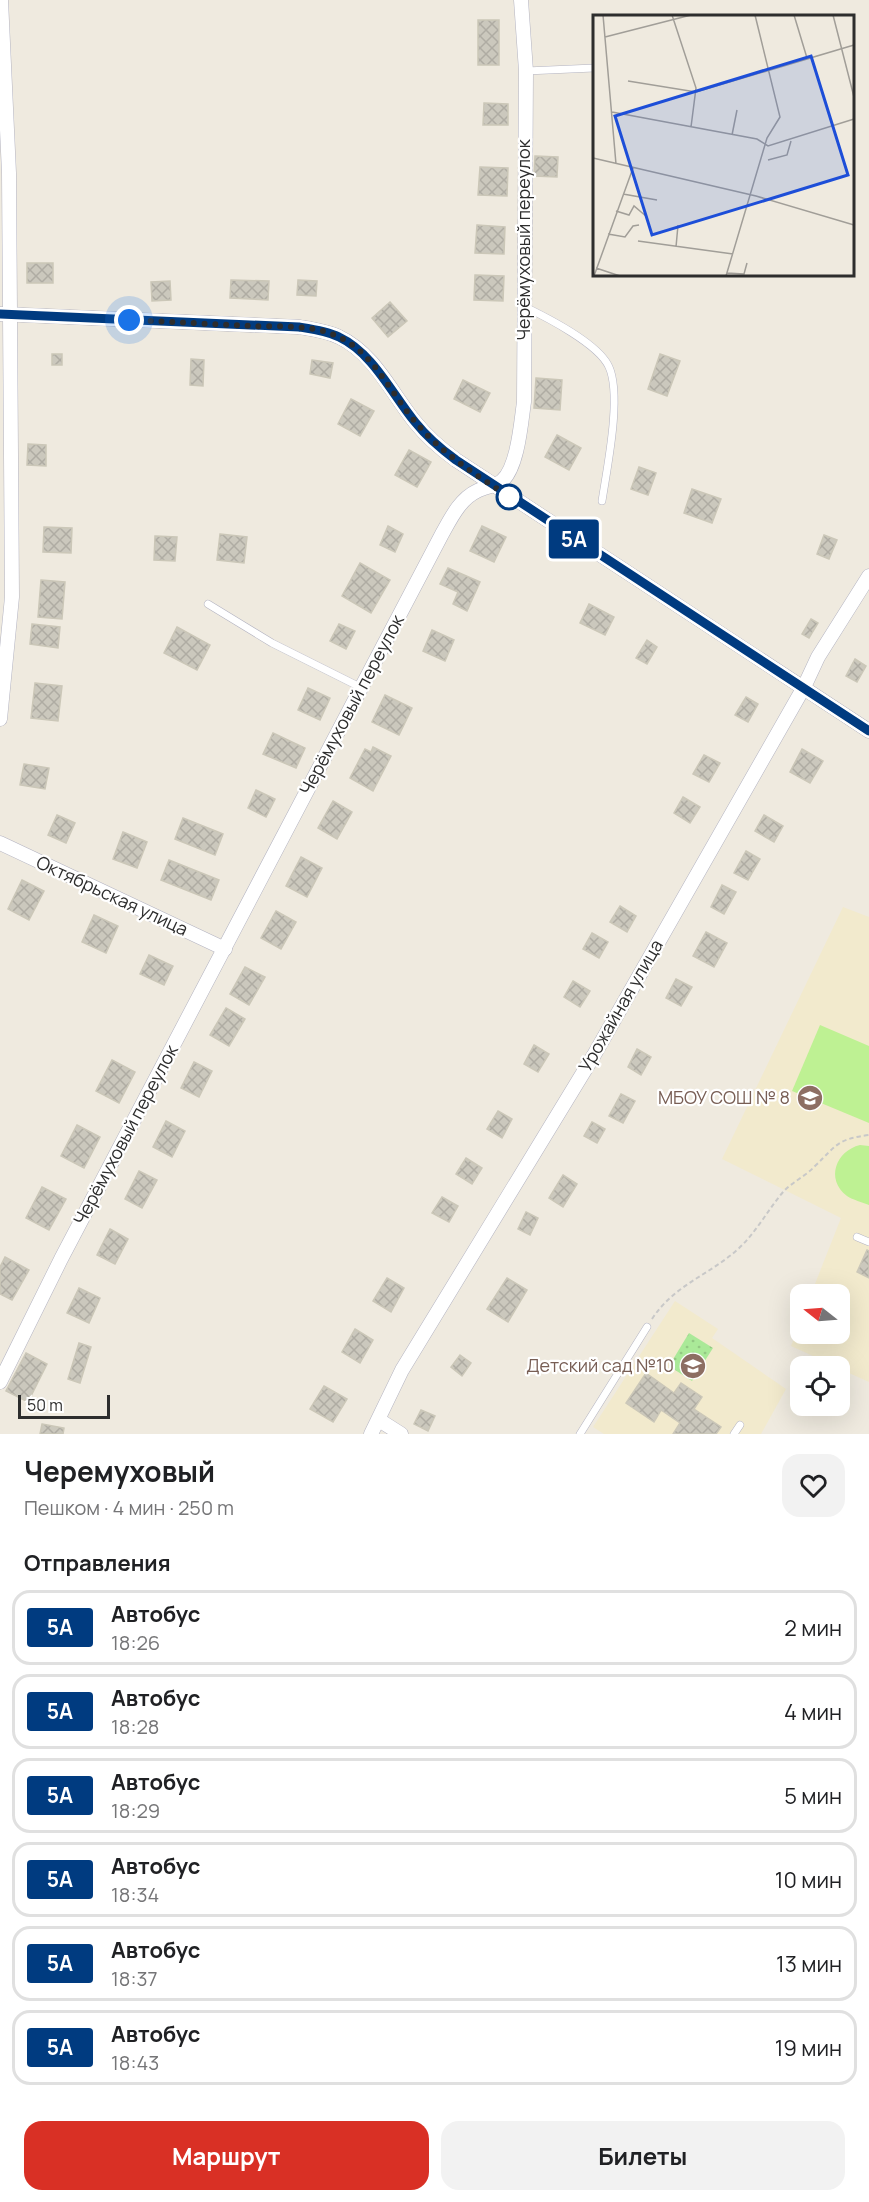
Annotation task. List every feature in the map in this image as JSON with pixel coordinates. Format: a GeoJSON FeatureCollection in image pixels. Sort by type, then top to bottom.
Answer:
{"type":"FeatureCollection","features":[{"type":"Feature","properties":{"kind":"street"},"geometry":{"type":"LineString","coordinates":[[0,719],[12,597],[5,314],[9,173],[1,0]]}},
{"type":"Feature","properties":{"kind":"street","name":"Черёмуховый переулок"},"geometry":{"type":"LineString","coordinates":[[0,1382],[61,1258],[454,513],[465,499],[475,492],[501,482],[509,472],[524,402],[526,71],[520,0]]}},
{"type":"Feature","properties":{"kind":"street"},"geometry":{"type":"LineString","coordinates":[[5,314],[299,327],[337,336],[350,343],[376,368],[416,423],[436,444],[492,485],[869,731]]}},
{"type":"Feature","properties":{"kind":"street","name":"Урожайная улица"},"geometry":{"type":"LineString","coordinates":[[371,1434],[402,1370],[594,1055],[804,687],[818,657],[869,576]]}},
{"type":"Feature","properties":{"kind":"street","name":"Октябрьская улица"},"geometry":{"type":"LineString","coordinates":[[0,843],[225,949]]}},
{"type":"Feature","properties":{"kind":"street"},"geometry":{"type":"LineString","coordinates":[[379,1420],[401,1434]]}},
{"type":"Feature","properties":{"kind":"lane"},"geometry":{"type":"LineString","coordinates":[[526,71],[593,68]]}},
{"type":"Feature","properties":{"kind":"lane"},"geometry":{"type":"LineString","coordinates":[[523,306],[556,322],[592,347],[609,367],[615,401],[602,501]]}},
{"type":"Feature","properties":{"kind":"lane"},"geometry":{"type":"LineString","coordinates":[[208,604],[272,643],[362,688]]}},
{"type":"Feature","properties":{"kind":"lane"},"geometry":{"type":"LineString","coordinates":[[857,1237],[869,1242]]}},
{"type":"Feature","properties":{"kind":"lane"},"geometry":{"type":"LineString","coordinates":[[580,1434],[647,1327]]}},
{"type":"Feature","properties":{"kind":"lane"},"geometry":{"type":"LineString","coordinates":[[734,1434],[740,1425]]}},
{"type":"Feature","properties":{"kind":"path"},"geometry":{"type":"LineString","coordinates":[[647,1327],[662,1304],[737,1250],[767,1216],[785,1190],[814,1167],[833,1147],[848,1138],[869,1135]]}},
{"type":"Feature","properties":{"kind":"shaded area","name":"МБОУ СОШ № 8"},"geometry":{"type":"Polygon","coordinates":[[[843,907],[869,917],[869,1382],[850,1373],[850,1356],[813,1356],[791,1346],[792,1344],[850,1344],[850,1284],[815,1284],[841,1218],[722,1159],[843,907]]]}},
{"type":"Feature","properties":{"kind":"shaded area","name":"Детский сад №10"},"geometry":{"type":"Polygon","coordinates":[[[675,1301],[718,1329],[712,1338],[786,1389],[761,1434],[604,1434],[593,1427],[675,1301]]]}},
{"type":"Feature","properties":{"kind":"green space"},"geometry":{"type":"Polygon","coordinates":[[[820,1025],[869,1046],[869,1123],[792,1091],[820,1025]]]}},
{"type":"Feature","properties":{"kind":"green space"},"geometry":{"type":"Polygon","coordinates":[[[860,1145],[869,1146],[869,1205],[847,1196],[836,1182],[836,1166],[840,1159],[852,1148],[860,1145]]]}},
{"type":"Feature","properties":{"kind":"green space"},"geometry":{"type":"Polygon","coordinates":[[[689,1333],[713,1348],[692,1381],[669,1366],[689,1333]]]}},
{"type":"Feature","properties":{"kind":"building"},"geometry":{"type":"Polygon","coordinates":[[[478,20],[499,20],[499,65],[478,65],[478,20]]]}},
{"type":"Feature","properties":{"kind":"building"},"geometry":{"type":"Polygon","coordinates":[[[484,103],[508,104],[508,125],[483,125],[484,103]]]}},
{"type":"Feature","properties":{"kind":"building"},"geometry":{"type":"Polygon","coordinates":[[[535,156],[558,157],[557,177],[534,176],[535,156]]]}},
{"type":"Feature","properties":{"kind":"building"},"geometry":{"type":"Polygon","coordinates":[[[480,167],[508,168],[507,196],[478,195],[480,167]]]}},
{"type":"Feature","properties":{"kind":"building"},"geometry":{"type":"Polygon","coordinates":[[[477,225],[505,227],[504,254],[475,253],[477,225]]]}},
{"type":"Feature","properties":{"kind":"building"},"geometry":{"type":"Polygon","coordinates":[[[27,263],[53,263],[53,283],[27,283],[27,263]]]}},
{"type":"Feature","properties":{"kind":"building"},"geometry":{"type":"Polygon","coordinates":[[[475,275],[504,276],[503,301],[474,300],[475,275]]]}},
{"type":"Feature","properties":{"kind":"building"},"geometry":{"type":"Polygon","coordinates":[[[231,280],[269,281],[268,300],[230,298],[231,280]]]}},
{"type":"Feature","properties":{"kind":"building"},"geometry":{"type":"Polygon","coordinates":[[[298,280],[317,281],[316,296],[297,295],[298,280]]]}},
{"type":"Feature","properties":{"kind":"building"},"geometry":{"type":"Polygon","coordinates":[[[170,281],[171,300],[152,301],[151,282],[170,281]]]}},
{"type":"Feature","properties":{"kind":"building"},"geometry":{"type":"Polygon","coordinates":[[[390,302],[407,321],[388,337],[372,318],[390,302]]]}},
{"type":"Feature","properties":{"kind":"building"},"geometry":{"type":"Polygon","coordinates":[[[52,354],[62,354],[62,365],[52,365],[52,354]]]}},
{"type":"Feature","properties":{"kind":"building"},"geometry":{"type":"Polygon","coordinates":[[[660,354],[680,361],[667,396],[648,389],[660,354]]]}},
{"type":"Feature","properties":{"kind":"building"},"geometry":{"type":"Polygon","coordinates":[[[191,359],[204,360],[203,386],[190,385],[191,359]]]}},
{"type":"Feature","properties":{"kind":"building"},"geometry":{"type":"Polygon","coordinates":[[[312,360],[333,363],[330,378],[310,374],[312,360]]]}},
{"type":"Feature","properties":{"kind":"building"},"geometry":{"type":"Polygon","coordinates":[[[536,378],[562,380],[560,410],[534,408],[536,378]]]}},
{"type":"Feature","properties":{"kind":"building"},"geometry":{"type":"Polygon","coordinates":[[[463,380],[490,393],[480,412],[454,399],[463,380]]]}},
{"type":"Feature","properties":{"kind":"building"},"geometry":{"type":"Polygon","coordinates":[[[351,399],[374,411],[360,436],[338,424],[351,399]]]}},
{"type":"Feature","properties":{"kind":"building"},"geometry":{"type":"Polygon","coordinates":[[[557,435],[581,448],[569,470],[545,457],[557,435]]]}},
{"type":"Feature","properties":{"kind":"building"},"geometry":{"type":"Polygon","coordinates":[[[28,444],[46,445],[46,466],[27,465],[28,444]]]}},
{"type":"Feature","properties":{"kind":"building"},"geometry":{"type":"Polygon","coordinates":[[[409,450],[431,462],[417,487],[395,475],[409,450]]]}},
{"type":"Feature","properties":{"kind":"building"},"geometry":{"type":"Polygon","coordinates":[[[639,467],[656,473],[648,495],[631,489],[639,467]]]}},
{"type":"Feature","properties":{"kind":"building"},"geometry":{"type":"Polygon","coordinates":[[[692,489],[721,499],[712,523],[684,513],[692,489]]]}},
{"type":"Feature","properties":{"kind":"building"},"geometry":{"type":"Polygon","coordinates":[[[388,526],[403,534],[395,552],[380,545],[388,526]]]}},
{"type":"Feature","properties":{"kind":"building"},"geometry":{"type":"Polygon","coordinates":[[[482,526],[506,537],[494,562],[470,551],[482,526]]]}},
{"type":"Feature","properties":{"kind":"building"},"geometry":{"type":"Polygon","coordinates":[[[44,527],[72,528],[71,553],[43,552],[44,527]]]}},
{"type":"Feature","properties":{"kind":"building"},"geometry":{"type":"Polygon","coordinates":[[[220,534],[247,537],[244,563],[217,560],[220,534]]]}},
{"type":"Feature","properties":{"kind":"building"},"geometry":{"type":"Polygon","coordinates":[[[824,535],[837,540],[829,559],[817,554],[824,535]]]}},
{"type":"Feature","properties":{"kind":"building"},"geometry":{"type":"Polygon","coordinates":[[[155,536],[177,537],[175,561],[154,560],[155,536]]]}},
{"type":"Feature","properties":{"kind":"building"},"geometry":{"type":"Polygon","coordinates":[[[360,563],[390,580],[371,613],[342,596],[360,563]]]}},
{"type":"Feature","properties":{"kind":"building"},"geometry":{"type":"Polygon","coordinates":[[[448,568],[480,582],[467,611],[453,604],[458,592],[440,584],[448,568]]]}},
{"type":"Feature","properties":{"kind":"building"},"geometry":{"type":"Polygon","coordinates":[[[41,580],[65,582],[62,619],[38,617],[41,580]]]}},
{"type":"Feature","properties":{"kind":"building"},"geometry":{"type":"Polygon","coordinates":[[[589,604],[614,617],[605,635],[580,623],[589,604]]]}},
{"type":"Feature","properties":{"kind":"building"},"geometry":{"type":"Polygon","coordinates":[[[811,619],[818,623],[809,638],[802,634],[811,619]]]}},
{"type":"Feature","properties":{"kind":"building"},"geometry":{"type":"Polygon","coordinates":[[[32,624],[60,627],[58,648],[30,644],[32,624]]]}},
{"type":"Feature","properties":{"kind":"building"},"geometry":{"type":"Polygon","coordinates":[[[339,624],[355,631],[346,649],[330,641],[339,624]]]}},
{"type":"Feature","properties":{"kind":"building"},"geometry":{"type":"Polygon","coordinates":[[[177,627],[210,645],[197,670],[164,653],[177,627]]]}},
{"type":"Feature","properties":{"kind":"building"},"geometry":{"type":"Polygon","coordinates":[[[432,630],[454,640],[445,661],[423,651],[432,630]]]}},
{"type":"Feature","properties":{"kind":"building"},"geometry":{"type":"Polygon","coordinates":[[[647,640],[657,647],[647,664],[636,658],[647,640]]]}},
{"type":"Feature","properties":{"kind":"building"},"geometry":{"type":"Polygon","coordinates":[[[855,659],[866,666],[857,682],[846,676],[855,659]]]}},
{"type":"Feature","properties":{"kind":"building"},"geometry":{"type":"Polygon","coordinates":[[[35,683],[62,686],[58,721],[31,718],[35,683]]]}},
{"type":"Feature","properties":{"kind":"building"},"geometry":{"type":"Polygon","coordinates":[[[308,688],[330,698],[320,720],[298,710],[308,688]]]}},
{"type":"Feature","properties":{"kind":"building"},"geometry":{"type":"Polygon","coordinates":[[[385,695],[412,708],[399,735],[372,722],[385,695]]]}},
{"type":"Feature","properties":{"kind":"building"},"geometry":{"type":"Polygon","coordinates":[[[746,697],[758,704],[748,722],[735,715],[746,697]]]}},
{"type":"Feature","properties":{"kind":"building"},"geometry":{"type":"Polygon","coordinates":[[[273,733],[305,748],[296,768],[263,754],[273,733]]]}},
{"type":"Feature","properties":{"kind":"building"},"geometry":{"type":"Polygon","coordinates":[[[373,747],[391,756],[373,791],[350,778],[365,749],[371,752],[373,747]]]}},
{"type":"Feature","properties":{"kind":"building"},"geometry":{"type":"Polygon","coordinates":[[[802,749],[823,761],[810,783],[790,772],[802,749]]]}},
{"type":"Feature","properties":{"kind":"building"},"geometry":{"type":"Polygon","coordinates":[[[704,755],[720,763],[709,782],[693,774],[704,755]]]}},
{"type":"Feature","properties":{"kind":"building"},"geometry":{"type":"Polygon","coordinates":[[[24,764],[49,768],[45,789],[20,785],[24,764]]]}},
{"type":"Feature","properties":{"kind":"building"},"geometry":{"type":"Polygon","coordinates":[[[256,790],[275,799],[266,817],[248,808],[256,790]]]}},
{"type":"Feature","properties":{"kind":"building"},"geometry":{"type":"Polygon","coordinates":[[[683,797],[700,807],[690,823],[674,813],[683,797]]]}},
{"type":"Feature","properties":{"kind":"building"},"geometry":{"type":"Polygon","coordinates":[[[333,801],[352,812],[337,839],[318,828],[333,801]]]}},
{"type":"Feature","properties":{"kind":"building"},"geometry":{"type":"Polygon","coordinates":[[[57,815],[75,823],[66,843],[48,835],[57,815]]]}},
{"type":"Feature","properties":{"kind":"building"},"geometry":{"type":"Polygon","coordinates":[[[764,815],[783,826],[774,842],[755,831],[764,815]]]}},
{"type":"Feature","properties":{"kind":"building"},"geometry":{"type":"Polygon","coordinates":[[[183,818],[223,834],[215,855],[175,839],[183,818]]]}},
{"type":"Feature","properties":{"kind":"building"},"geometry":{"type":"Polygon","coordinates":[[[123,832],[147,842],[137,868],[113,859],[123,832]]]}},
{"type":"Feature","properties":{"kind":"building"},"geometry":{"type":"Polygon","coordinates":[[[746,851],[760,859],[748,880],[734,873],[746,851]]]}},
{"type":"Feature","properties":{"kind":"building"},"geometry":{"type":"Polygon","coordinates":[[[301,857],[322,868],[307,897],[286,886],[301,857]]]}},
{"type":"Feature","properties":{"kind":"building"},"geometry":{"type":"Polygon","coordinates":[[[169,860],[219,880],[211,900],[161,880],[169,860]]]}},
{"type":"Feature","properties":{"kind":"building"},"geometry":{"type":"Polygon","coordinates":[[[22,880],[44,891],[29,920],[8,909],[22,880]]]}},
{"type":"Feature","properties":{"kind":"building"},"geometry":{"type":"Polygon","coordinates":[[[722,885],[736,892],[724,914],[711,907],[722,885]]]}},
{"type":"Feature","properties":{"kind":"building"},"geometry":{"type":"Polygon","coordinates":[[[620,906],[636,916],[627,932],[610,922],[620,906]]]}},
{"type":"Feature","properties":{"kind":"building"},"geometry":{"type":"Polygon","coordinates":[[[276,911],[296,922],[281,949],[261,938],[276,911]]]}},
{"type":"Feature","properties":{"kind":"building"},"geometry":{"type":"Polygon","coordinates":[[[94,915],[118,926],[106,953],[82,942],[94,915]]]}},
{"type":"Feature","properties":{"kind":"building"},"geometry":{"type":"Polygon","coordinates":[[[706,932],[727,943],[714,967],[693,956],[706,932]]]}},
{"type":"Feature","properties":{"kind":"building"},"geometry":{"type":"Polygon","coordinates":[[[592,933],[608,942],[599,958],[583,949],[592,933]]]}},
{"type":"Feature","properties":{"kind":"building"},"geometry":{"type":"Polygon","coordinates":[[[149,955],[173,966],[164,985],[140,974],[149,955]]]}},
{"type":"Feature","properties":{"kind":"building"},"geometry":{"type":"Polygon","coordinates":[[[245,967],[265,977],[249,1005],[230,994],[245,967]]]}},
{"type":"Feature","properties":{"kind":"building"},"geometry":{"type":"Polygon","coordinates":[[[676,979],[692,987],[681,1006],[666,998],[676,979]]]}},
{"type":"Feature","properties":{"kind":"building"},"geometry":{"type":"Polygon","coordinates":[[[573,981],[590,991],[580,1007],[564,997],[573,981]]]}},
{"type":"Feature","properties":{"kind":"building"},"geometry":{"type":"Polygon","coordinates":[[[226,1008],[245,1019],[229,1046],[210,1035],[226,1008]]]}},
{"type":"Feature","properties":{"kind":"building"},"geometry":{"type":"Polygon","coordinates":[[[534,1045],[549,1054],[538,1072],[524,1064],[534,1045]]]}},
{"type":"Feature","properties":{"kind":"building"},"geometry":{"type":"Polygon","coordinates":[[[637,1049],[651,1057],[641,1075],[628,1067],[637,1049]]]}},
{"type":"Feature","properties":{"kind":"building"},"geometry":{"type":"Polygon","coordinates":[[[112,1060],[135,1072],[119,1103],[96,1091],[112,1060]]]}},
{"type":"Feature","properties":{"kind":"building"},"geometry":{"type":"Polygon","coordinates":[[[194,1062],[212,1071],[199,1097],[181,1088],[194,1062]]]}},
{"type":"Feature","properties":{"kind":"building"},"geometry":{"type":"Polygon","coordinates":[[[621,1094],[635,1101],[623,1123],[609,1116],[621,1094]]]}},
{"type":"Feature","properties":{"kind":"building"},"geometry":{"type":"Polygon","coordinates":[[[498,1111],[512,1119],[502,1138],[487,1129],[498,1111]]]}},
{"type":"Feature","properties":{"kind":"building"},"geometry":{"type":"Polygon","coordinates":[[[166,1121],[185,1131],[172,1157],[153,1147],[166,1121]]]}},
{"type":"Feature","properties":{"kind":"building"},"geometry":{"type":"Polygon","coordinates":[[[592,1122],[605,1129],[597,1143],[584,1136],[592,1122]]]}},
{"type":"Feature","properties":{"kind":"building"},"geometry":{"type":"Polygon","coordinates":[[[77,1125],[100,1137],[84,1168],[61,1156],[77,1125]]]}},
{"type":"Feature","properties":{"kind":"building"},"geometry":{"type":"Polygon","coordinates":[[[466,1158],[482,1168],[472,1184],[456,1174],[466,1158]]]}},
{"type":"Feature","properties":{"kind":"building"},"geometry":{"type":"Polygon","coordinates":[[[139,1171],[157,1180],[142,1208],[125,1199],[139,1171]]]}},
{"type":"Feature","properties":{"kind":"building"},"geometry":{"type":"Polygon","coordinates":[[[563,1175],[577,1184],[563,1207],[549,1198],[563,1175]]]}},
{"type":"Feature","properties":{"kind":"building"},"geometry":{"type":"Polygon","coordinates":[[[42,1187],[66,1199],[49,1230],[26,1218],[42,1187]]]}},
{"type":"Feature","properties":{"kind":"building"},"geometry":{"type":"Polygon","coordinates":[[[442,1197],[458,1206],[449,1222],[432,1213],[442,1197]]]}},
{"type":"Feature","properties":{"kind":"building"},"geometry":{"type":"Polygon","coordinates":[[[526,1212],[538,1218],[530,1235],[518,1229],[526,1212]]]}},
{"type":"Feature","properties":{"kind":"building"},"geometry":{"type":"Polygon","coordinates":[[[110,1229],[128,1239],[115,1264],[97,1255],[110,1229]]]}},
{"type":"Feature","properties":{"kind":"building"},"geometry":{"type":"Polygon","coordinates":[[[867,1250],[869,1251],[869,1278],[857,1272],[867,1250]]]}},
{"type":"Feature","properties":{"kind":"building"},"geometry":{"type":"Polygon","coordinates":[[[5,1257],[29,1270],[12,1300],[0,1294],[0,1267],[5,1257]]]}},
{"type":"Feature","properties":{"kind":"building"},"geometry":{"type":"Polygon","coordinates":[[[387,1278],[404,1288],[391,1312],[373,1301],[387,1278]]]}},
{"type":"Feature","properties":{"kind":"building"},"geometry":{"type":"Polygon","coordinates":[[[507,1278],[527,1290],[508,1322],[487,1309],[507,1278]]]}},
{"type":"Feature","properties":{"kind":"building"},"geometry":{"type":"Polygon","coordinates":[[[79,1288],[100,1298],[89,1323],[67,1313],[79,1288]]]}},
{"type":"Feature","properties":{"kind":"building"},"geometry":{"type":"Polygon","coordinates":[[[355,1329],[373,1340],[360,1363],[342,1352],[355,1329]]]}},
{"type":"Feature","properties":{"kind":"building"},"geometry":{"type":"Polygon","coordinates":[[[79,1343],[91,1347],[80,1383],[68,1379],[79,1343]]]}},
{"type":"Feature","properties":{"kind":"building"},"geometry":{"type":"Polygon","coordinates":[[[26,1353],[47,1364],[28,1402],[6,1391],[26,1353]]]}},
{"type":"Feature","properties":{"kind":"building"},"geometry":{"type":"Polygon","coordinates":[[[460,1355],[471,1363],[462,1376],[451,1367],[460,1355]]]}},
{"type":"Feature","properties":{"kind":"building"},"geometry":{"type":"Polygon","coordinates":[[[646,1373],[674,1393],[681,1383],[702,1397],[694,1409],[721,1427],[716,1434],[673,1434],[680,1423],[661,1410],[654,1422],[626,1403],[646,1373]]]}},
{"type":"Feature","properties":{"kind":"building"},"geometry":{"type":"Polygon","coordinates":[[[324,1386],[347,1399],[333,1422],[310,1409],[324,1386]]]}},
{"type":"Feature","properties":{"kind":"building"},"geometry":{"type":"Polygon","coordinates":[[[421,1410],[435,1416],[428,1431],[414,1424],[421,1410]]]}},
{"type":"Feature","properties":{"kind":"building"},"geometry":{"type":"Polygon","coordinates":[[[42,1424],[64,1428],[63,1434],[40,1434],[42,1424]]]}},
{"type":"Feature","properties":{"kind":"bus line","name":"5А"},"geometry":{"type":"LineString","coordinates":[[0,314],[299,327],[337,336],[350,343],[376,368],[416,423],[436,444],[456,460],[869,731]]}},
{"type":"Feature","properties":{"kind":"place","name":"МБОУ СОШ № 8"},"geometry":{"type":"Point","coordinates":[810,1098]}},
{"type":"Feature","properties":{"kind":"place","name":"Детский сад №10"},"geometry":{"type":"Point","coordinates":[693,1366]}},
{"type":"Feature","properties":{"kind":"route"},"geometry":{"type":"LineString","coordinates":[[129,320],[299,327],[337,336],[350,343],[376,368],[416,423],[436,444],[511,498],[509,497]]}}]}
